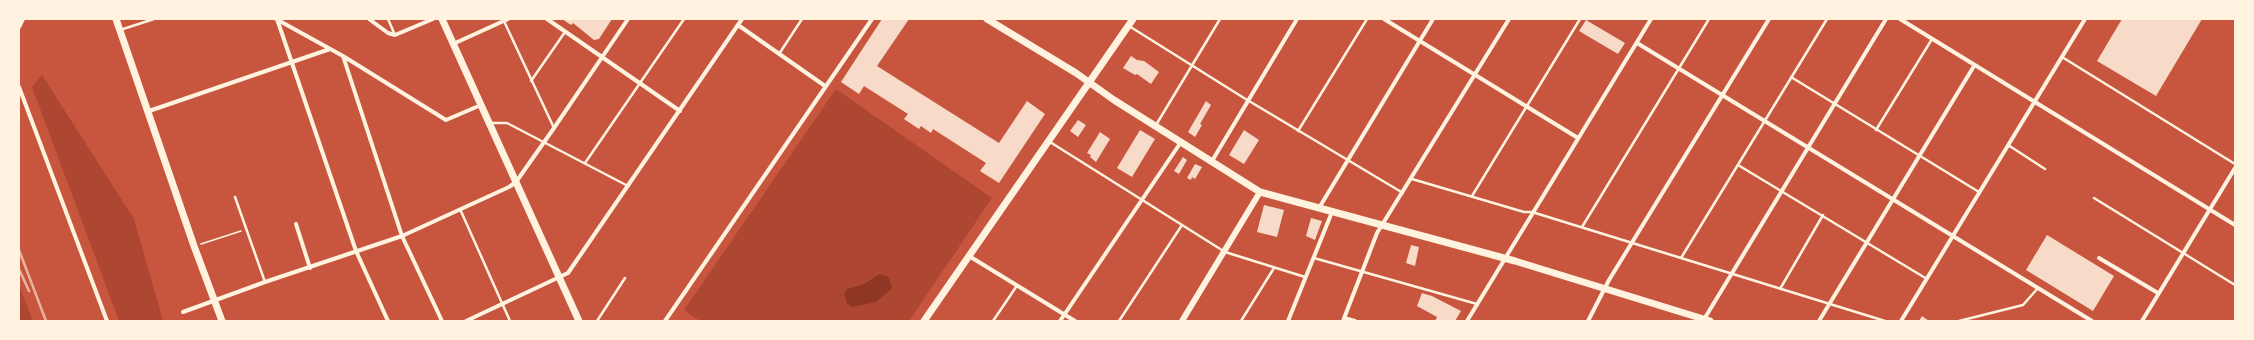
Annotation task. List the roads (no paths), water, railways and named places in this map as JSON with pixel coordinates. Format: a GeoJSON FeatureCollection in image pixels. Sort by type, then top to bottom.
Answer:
{"type":"FeatureCollection","features":[{"type":"Feature","properties":{"kind":"main road"},"geometry":{"type":"LineString","coordinates":[[116,19],[149,111],[194,246],[222,321]]}},
{"type":"Feature","properties":{"kind":"main road"},"geometry":{"type":"LineString","coordinates":[[442,19],[579,321]]}},
{"type":"Feature","properties":{"kind":"main road"},"geometry":{"type":"LineString","coordinates":[[987,19],[1089,82],[1260,192],[1505,258],[1706,320]]}},
{"type":"Feature","properties":{"kind":"main road"},"geometry":{"type":"LineString","coordinates":[[924,321],[1047,141],[1131,22]]}},
{"type":"Feature","properties":{"kind":"street"},"geometry":{"type":"LineString","coordinates":[[19,27],[23,19]]}},
{"type":"Feature","properties":{"kind":"street"},"geometry":{"type":"LineString","coordinates":[[277,19],[343,56],[446,120],[481,105]]}},
{"type":"Feature","properties":{"kind":"street"},"geometry":{"type":"LineString","coordinates":[[277,19],[356,251],[388,321]]}},
{"type":"Feature","properties":{"kind":"street"},"geometry":{"type":"LineString","coordinates":[[368,19],[388,33],[395,35],[433,19]]}},
{"type":"Feature","properties":{"kind":"street"},"geometry":{"type":"LineString","coordinates":[[547,19],[680,111]]}},
{"type":"Feature","properties":{"kind":"street"},"geometry":{"type":"LineString","coordinates":[[183,312],[213,300],[402,236],[509,187],[516,182],[628,19]]}},
{"type":"Feature","properties":{"kind":"street"},"geometry":{"type":"LineString","coordinates":[[466,321],[560,279],[568,273],[742,19]]}},
{"type":"Feature","properties":{"kind":"street"},"geometry":{"type":"LineString","coordinates":[[665,321],[872,19]]}},
{"type":"Feature","properties":{"kind":"street"},"geometry":{"type":"LineString","coordinates":[[1212,161],[1297,19]]}},
{"type":"Feature","properties":{"kind":"street"},"geometry":{"type":"LineString","coordinates":[[1384,19],[1578,138]]}},
{"type":"Feature","properties":{"kind":"street"},"geometry":{"type":"LineString","coordinates":[[1319,208],[1433,19]]}},
{"type":"Feature","properties":{"kind":"street"},"geometry":{"type":"LineString","coordinates":[[1355,321],[1343,319],[1382,226],[1509,19]]}},
{"type":"Feature","properties":{"kind":"street"},"geometry":{"type":"LineString","coordinates":[[1467,320],[1651,19]]}},
{"type":"Feature","properties":{"kind":"street"},"geometry":{"type":"LineString","coordinates":[[1588,321],[1606,290],[1609,280],[1769,19]]}},
{"type":"Feature","properties":{"kind":"street"},"geometry":{"type":"LineString","coordinates":[[1706,320],[1731,273],[1886,19]]}},
{"type":"Feature","properties":{"kind":"street"},"geometry":{"type":"LineString","coordinates":[[1900,19],[1974,66],[2235,225]]}},
{"type":"Feature","properties":{"kind":"street"},"geometry":{"type":"LineString","coordinates":[[1901,321],[2085,19]]}},
{"type":"Feature","properties":{"kind":"street"},"geometry":{"type":"LineString","coordinates":[[454,44],[505,20]]}},
{"type":"Feature","properties":{"kind":"street"},"geometry":{"type":"LineString","coordinates":[[738,25],[825,86]]}},
{"type":"Feature","properties":{"kind":"street"},"geometry":{"type":"LineString","coordinates":[[1637,43],[2092,321]]}},
{"type":"Feature","properties":{"kind":"street"},"geometry":{"type":"LineString","coordinates":[[149,111],[330,49]]}},
{"type":"Feature","properties":{"kind":"street"},"geometry":{"type":"LineString","coordinates":[[343,56],[402,236],[442,321]]}},
{"type":"Feature","properties":{"kind":"street"},"geometry":{"type":"LineString","coordinates":[[1819,321],[1974,66]]}},
{"type":"Feature","properties":{"kind":"street"},"geometry":{"type":"LineString","coordinates":[[19,87],[107,321]]}},
{"type":"Feature","properties":{"kind":"street"},"geometry":{"type":"LineString","coordinates":[[1060,321],[1181,142]]}},
{"type":"Feature","properties":{"kind":"street"},"geometry":{"type":"LineString","coordinates":[[2142,321],[2235,168]]}},
{"type":"Feature","properties":{"kind":"street"},"geometry":{"type":"LineString","coordinates":[[1182,321],[1260,192]]}},
{"type":"Feature","properties":{"kind":"street"},"geometry":{"type":"LineString","coordinates":[[1288,321],[1332,212]]}},
{"type":"Feature","properties":{"kind":"street"},"geometry":{"type":"LineString","coordinates":[[296,224],[310,268]]}},
{"type":"Feature","properties":{"kind":"street"},"geometry":{"type":"LineString","coordinates":[[968,256],[1016,287],[1075,321]]}},
{"type":"Feature","properties":{"kind":"street"},"geometry":{"type":"LineString","coordinates":[[2100,258],[2158,293]]}},
{"type":"Feature","properties":{"kind":"lane"},"geometry":{"type":"LineString","coordinates":[[120,30],[154,19]]}},
{"type":"Feature","properties":{"kind":"lane"},"geometry":{"type":"LineString","coordinates":[[388,19],[395,35]]}},
{"type":"Feature","properties":{"kind":"lane"},"geometry":{"type":"LineString","coordinates":[[585,164],[684,19]]}},
{"type":"Feature","properties":{"kind":"lane"},"geometry":{"type":"LineString","coordinates":[[779,54],[802,19]]}},
{"type":"Feature","properties":{"kind":"lane"},"geometry":{"type":"LineString","coordinates":[[1156,126],[1220,19]]}},
{"type":"Feature","properties":{"kind":"lane"},"geometry":{"type":"LineString","coordinates":[[1298,131],[1367,19]]}},
{"type":"Feature","properties":{"kind":"lane"},"geometry":{"type":"LineString","coordinates":[[1472,196],[1580,19]]}},
{"type":"Feature","properties":{"kind":"lane"},"geometry":{"type":"LineString","coordinates":[[1582,227],[1709,19]]}},
{"type":"Feature","properties":{"kind":"lane"},"geometry":{"type":"LineString","coordinates":[[1681,258],[1827,19]]}},
{"type":"Feature","properties":{"kind":"lane"},"geometry":{"type":"LineString","coordinates":[[505,20],[531,81],[554,128]]}},
{"type":"Feature","properties":{"kind":"lane"},"geometry":{"type":"LineString","coordinates":[[1131,22],[1192,66],[1403,193]]}},
{"type":"Feature","properties":{"kind":"lane"},"geometry":{"type":"LineString","coordinates":[[531,81],[565,32]]}},
{"type":"Feature","properties":{"kind":"lane"},"geometry":{"type":"LineString","coordinates":[[1876,130],[1932,39]]}},
{"type":"Feature","properties":{"kind":"lane"},"geometry":{"type":"LineString","coordinates":[[2062,57],[2235,164]]}},
{"type":"Feature","properties":{"kind":"lane"},"geometry":{"type":"LineString","coordinates":[[1791,77],[1979,192]]}},
{"type":"Feature","properties":{"kind":"lane"},"geometry":{"type":"LineString","coordinates":[[490,123],[507,123],[628,186]]}},
{"type":"Feature","properties":{"kind":"lane"},"geometry":{"type":"LineString","coordinates":[[1047,141],[1225,252],[1306,278]]}},
{"type":"Feature","properties":{"kind":"lane"},"geometry":{"type":"LineString","coordinates":[[2008,145],[2045,169]]}},
{"type":"Feature","properties":{"kind":"lane"},"geometry":{"type":"LineString","coordinates":[[1738,165],[1867,241],[1927,279]]}},
{"type":"Feature","properties":{"kind":"lane"},"geometry":{"type":"LineString","coordinates":[[1412,179],[1524,212],[1532,212],[1632,242],[1885,321]]}},
{"type":"Feature","properties":{"kind":"lane"},"geometry":{"type":"LineString","coordinates":[[235,197],[265,282]]}},
{"type":"Feature","properties":{"kind":"lane"},"geometry":{"type":"LineString","coordinates":[[2094,198],[2184,252],[2235,285]]}},
{"type":"Feature","properties":{"kind":"lane"},"geometry":{"type":"LineString","coordinates":[[460,209],[510,321]]}},
{"type":"Feature","properties":{"kind":"lane"},"geometry":{"type":"LineString","coordinates":[[1780,289],[1823,215]]}},
{"type":"Feature","properties":{"kind":"lane"},"geometry":{"type":"LineString","coordinates":[[1119,321],[1182,226]]}},
{"type":"Feature","properties":{"kind":"lane"},"geometry":{"type":"LineString","coordinates":[[1314,258],[1362,273],[1477,304]]}},
{"type":"Feature","properties":{"kind":"lane"},"geometry":{"type":"LineString","coordinates":[[1241,321],[1274,268]]}},
{"type":"Feature","properties":{"kind":"lane"},"geometry":{"type":"LineString","coordinates":[[597,321],[625,278]]}},
{"type":"Feature","properties":{"kind":"lane"},"geometry":{"type":"LineString","coordinates":[[993,321],[1016,287]]}},
{"type":"Feature","properties":{"kind":"lane"},"geometry":{"type":"LineString","coordinates":[[1959,321],[2023,305],[2038,288]]}},
{"type":"Feature","properties":{"kind":"lane"},"geometry":{"type":"LineString","coordinates":[[1467,320],[1472,321]]}},
{"type":"Feature","properties":{"kind":"railway"},"geometry":{"type":"LineString","coordinates":[[19,250],[46,321]]}},
{"type":"Feature","properties":{"kind":"railway"},"geometry":{"type":"LineString","coordinates":[[19,269],[29,291]]}}]}
